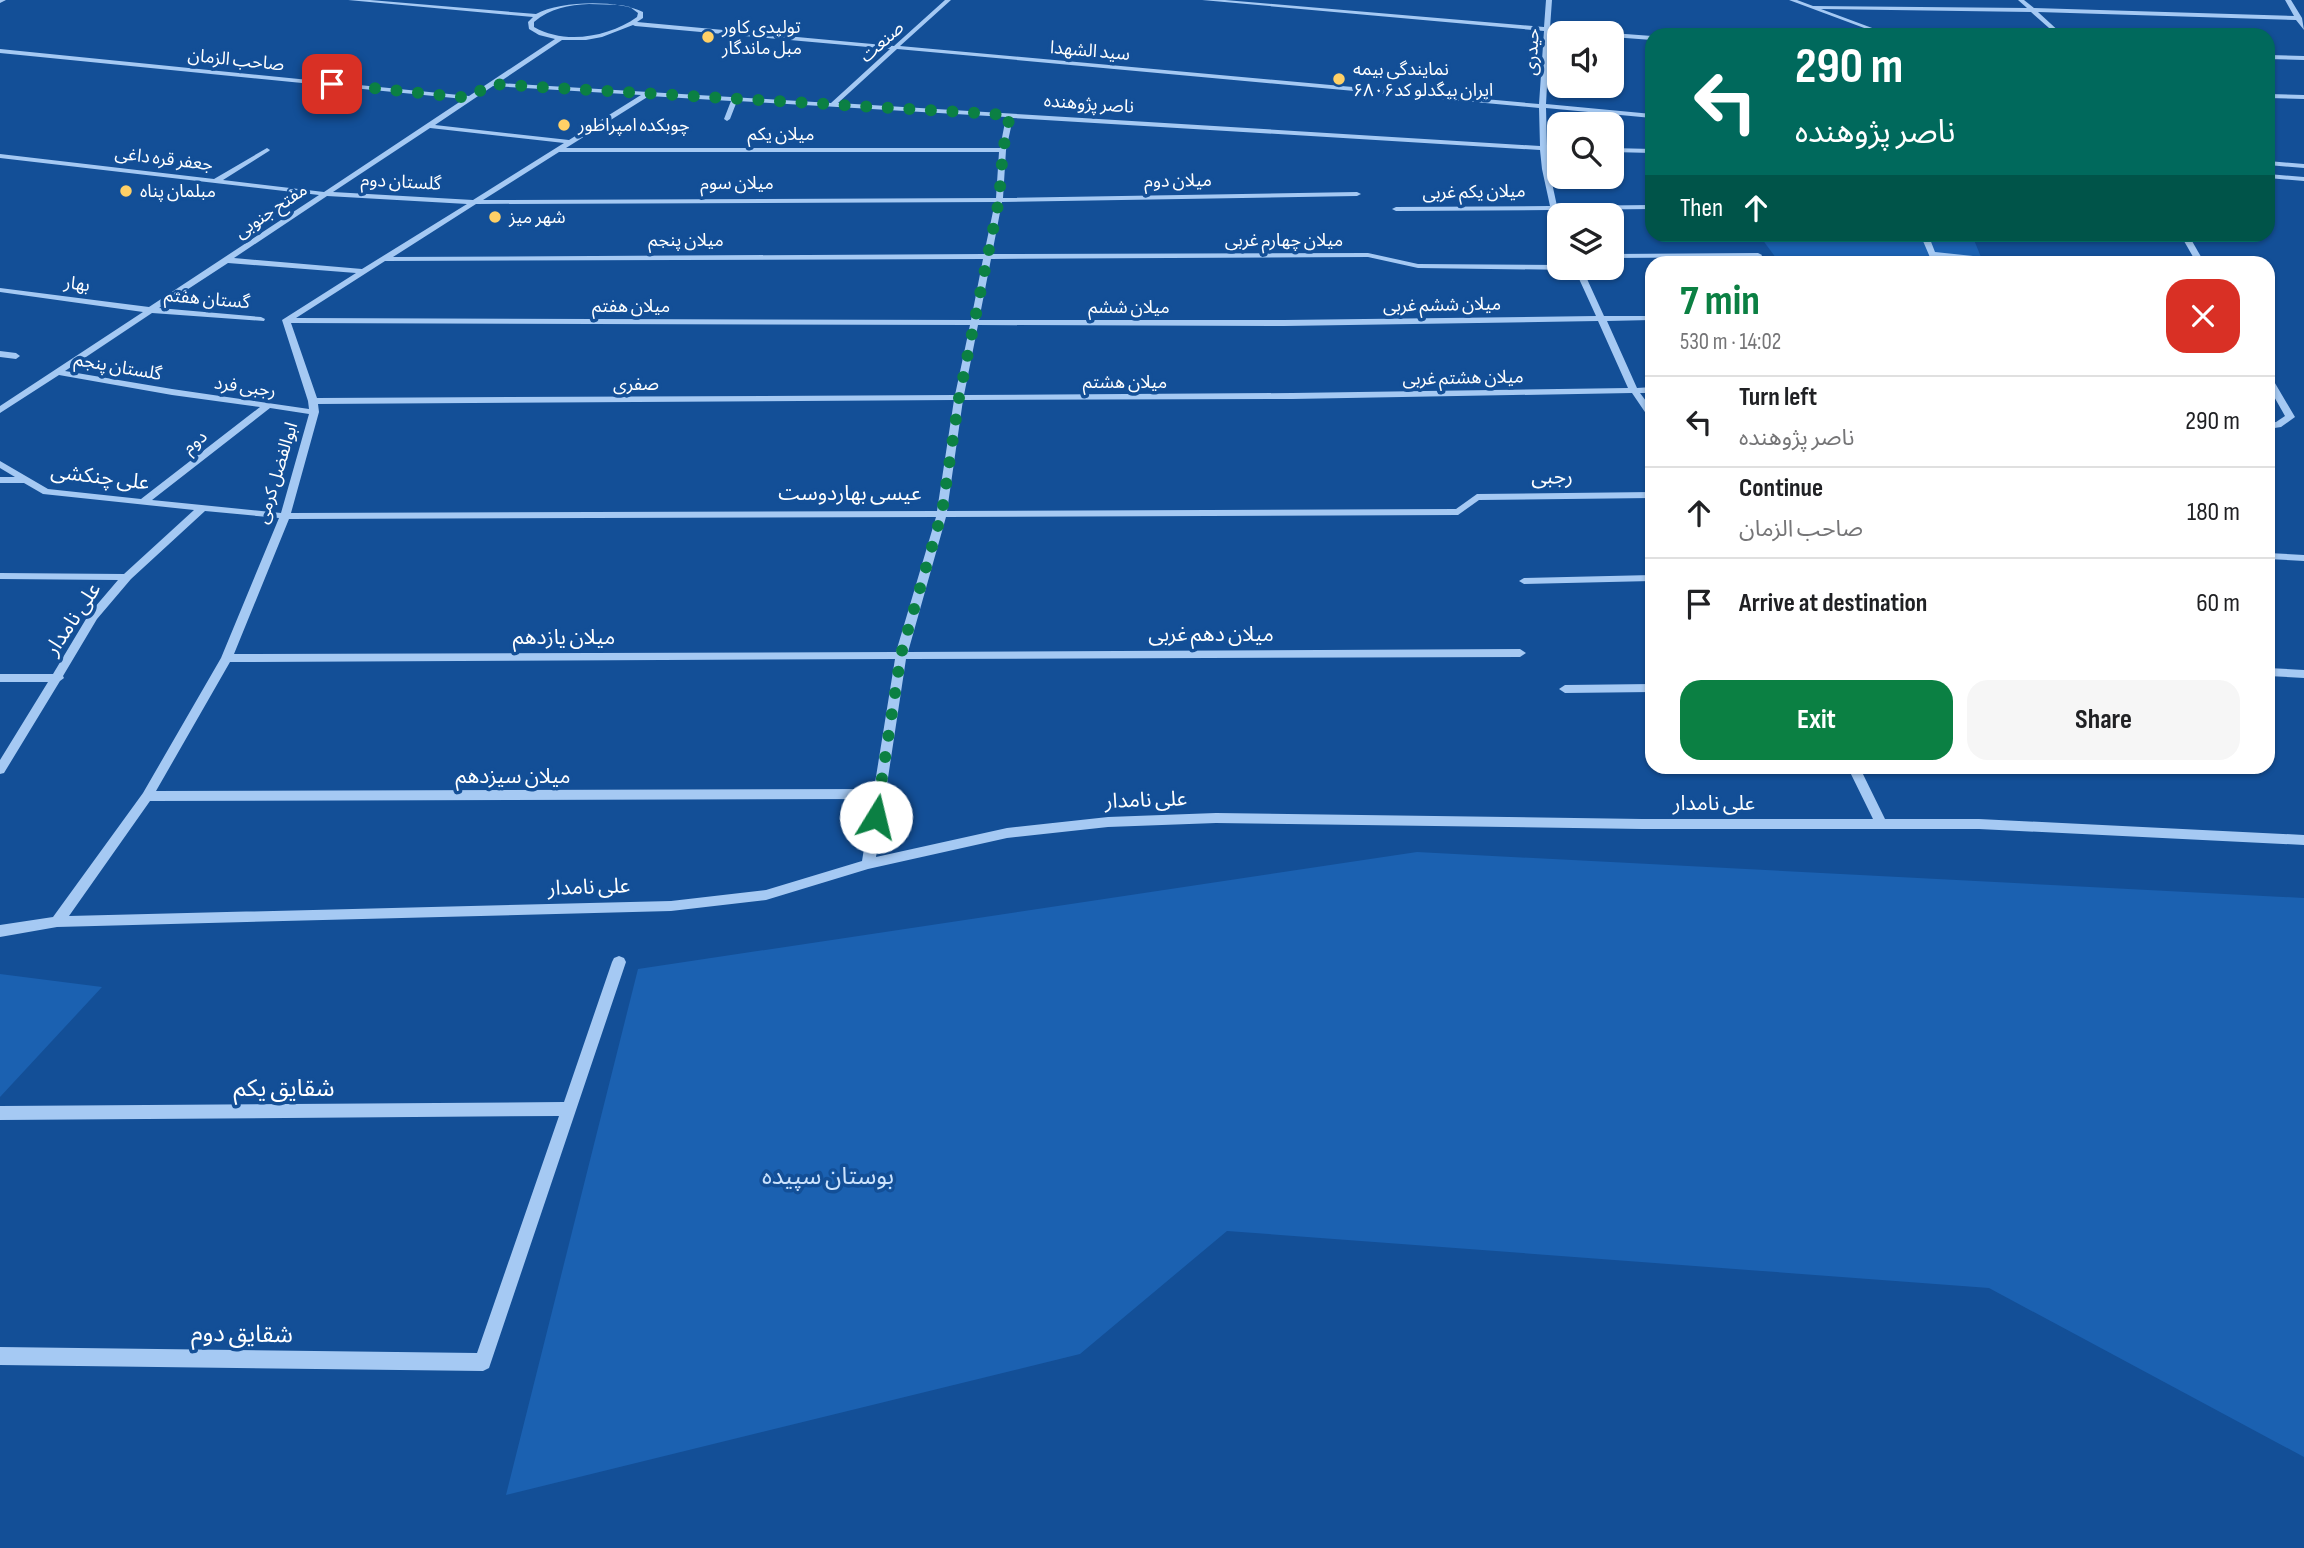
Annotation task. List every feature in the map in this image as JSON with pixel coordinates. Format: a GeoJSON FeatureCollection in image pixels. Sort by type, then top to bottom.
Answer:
{"type":"FeatureCollection","features":[{"type":"Feature","properties":{"kind":"street"},"geometry":{"type":"LineString","coordinates":[[351,0],[536,16],[571,5],[617,1],[637,8],[641,13],[635,24],[594,36],[561,38],[536,32],[531,28],[531,22],[536,16]]}},
{"type":"Feature","properties":{"kind":"street","name":"صنعت"},"geometry":{"type":"LineString","coordinates":[[834,104],[948,0]]}},
{"type":"Feature","properties":{"kind":"street"},"geometry":{"type":"LineString","coordinates":[[1205,0],[1547,29]]}},
{"type":"Feature","properties":{"kind":"street"},"geometry":{"type":"LineString","coordinates":[[1296,8],[1300,0]]}},
{"type":"Feature","properties":{"kind":"street","name":"حیدری"},"geometry":{"type":"LineString","coordinates":[[1548,21],[1549,0]]}},
{"type":"Feature","properties":{"kind":"street"},"geometry":{"type":"LineString","coordinates":[[1792,0],[1869,28]]}},
{"type":"Feature","properties":{"kind":"street"},"geometry":{"type":"LineString","coordinates":[[2021,0],[2052,28]]}},
{"type":"Feature","properties":{"kind":"street"},"geometry":{"type":"LineString","coordinates":[[2288,0],[2304,28]]}},
{"type":"Feature","properties":{"kind":"street"},"geometry":{"type":"LineString","coordinates":[[1814,8],[2032,10],[2299,18]]}},
{"type":"Feature","properties":{"kind":"street","name":"سید الشهدا"},"geometry":{"type":"LineString","coordinates":[[635,24],[1645,115]]}},
{"type":"Feature","properties":{"kind":"street","name":"حیدری"},"geometry":{"type":"LineString","coordinates":[[1547,29],[1544,149],[1553,203]]}},
{"type":"Feature","properties":{"kind":"street"},"geometry":{"type":"LineString","coordinates":[[1624,36],[1645,37]]}},
{"type":"Feature","properties":{"kind":"street","name":"مفتح جنوبی"},"geometry":{"type":"LineString","coordinates":[[0,410],[561,38]]}},
{"type":"Feature","properties":{"kind":"street","name":"صاحب الزمان"},"geometry":{"type":"LineString","coordinates":[[0,51],[470,98]]}},
{"type":"Feature","properties":{"kind":"street"},"geometry":{"type":"LineString","coordinates":[[2275,57],[2304,58]]}},
{"type":"Feature","properties":{"kind":"street","name":"ناصر پژوهنده"},"geometry":{"type":"LineString","coordinates":[[490,84],[1544,149]]}},
{"type":"Feature","properties":{"kind":"street"},"geometry":{"type":"LineString","coordinates":[[286,320],[647,94]]}},
{"type":"Feature","properties":{"kind":"street"},"geometry":{"type":"LineString","coordinates":[[2275,96],[2304,97]]}},
{"type":"Feature","properties":{"kind":"street"},"geometry":{"type":"LineString","coordinates":[[727,119],[735,99]]}},
{"type":"Feature","properties":{"kind":"street"},"geometry":{"type":"LineString","coordinates":[[868,864],[901,654],[942,512],[959,398],[999,200],[1003,150],[1010,115]]}},
{"type":"Feature","properties":{"kind":"street"},"geometry":{"type":"LineString","coordinates":[[428,126],[570,142]]}},
{"type":"Feature","properties":{"kind":"street"},"geometry":{"type":"LineString","coordinates":[[216,181],[267,150]]}},
{"type":"Feature","properties":{"kind":"street","name":"میلان یکم"},"geometry":{"type":"LineString","coordinates":[[558,150],[1003,150]]}},
{"type":"Feature","properties":{"kind":"street"},"geometry":{"type":"LineString","coordinates":[[1624,150],[1645,151]]}},
{"type":"Feature","properties":{"kind":"street","name":"جعفر قره داغی"},"geometry":{"type":"LineString","coordinates":[[0,156],[325,194]]}},
{"type":"Feature","properties":{"kind":"street"},"geometry":{"type":"LineString","coordinates":[[2275,164],[2304,166]]}},
{"type":"Feature","properties":{"kind":"street"},"geometry":{"type":"LineString","coordinates":[[2275,176],[2304,178]]}},
{"type":"Feature","properties":{"kind":"street","name":"گلستان دوم"},"geometry":{"type":"LineString","coordinates":[[325,194],[475,202]]}},
{"type":"Feature","properties":{"kind":"street","name":"میلان دوم"},"geometry":{"type":"LineString","coordinates":[[999,200],[1357,194]]}},
{"type":"Feature","properties":{"kind":"street","name":"میلان سوم"},"geometry":{"type":"LineString","coordinates":[[475,202],[999,200]]}},
{"type":"Feature","properties":{"kind":"street","name":"میلان یکم غربی"},"geometry":{"type":"LineString","coordinates":[[1396,209],[1547,206]]}},
{"type":"Feature","properties":{"kind":"street","name":"میلان یکم غربی"},"geometry":{"type":"LineString","coordinates":[[1624,207],[1645,208]]}},
{"type":"Feature","properties":{"kind":"street","name":"میلان چهارم غربی"},"geometry":{"type":"LineString","coordinates":[[989,256],[1368,255],[1419,266],[1547,268]]}},
{"type":"Feature","properties":{"kind":"street"},"geometry":{"type":"LineString","coordinates":[[1624,256],[1758,255]]}},
{"type":"Feature","properties":{"kind":"street","name":"میلان پنجم"},"geometry":{"type":"LineString","coordinates":[[383,259],[989,256]]}},
{"type":"Feature","properties":{"kind":"street"},"geometry":{"type":"LineString","coordinates":[[225,260],[361,271]]}},
{"type":"Feature","properties":{"kind":"street"},"geometry":{"type":"LineString","coordinates":[[1583,280],[1634,390],[1645,406]]}},
{"type":"Feature","properties":{"kind":"street","name":"بهار"},"geometry":{"type":"LineString","coordinates":[[0,290],[150,310]]}},
{"type":"Feature","properties":{"kind":"street","name":"گستان هفتم"},"geometry":{"type":"LineString","coordinates":[[150,310],[261,319]]}},
{"type":"Feature","properties":{"kind":"street","name":"میلان ششم غربی"},"geometry":{"type":"LineString","coordinates":[[1284,323],[1645,318]]}},
{"type":"Feature","properties":{"kind":"street","name":"میلان هفتم"},"geometry":{"type":"LineString","coordinates":[[286,320],[975,323]]}},
{"type":"Feature","properties":{"kind":"street","name":"ابوالفضل کرمی"},"geometry":{"type":"LineString","coordinates":[[57,922],[147,796],[228,658],[285,516],[314,407],[286,320]]}},
{"type":"Feature","properties":{"kind":"street","name":"میلان ششم"},"geometry":{"type":"LineString","coordinates":[[975,323],[1284,323]]}},
{"type":"Feature","properties":{"kind":"street"},"geometry":{"type":"LineString","coordinates":[[0,354],[16,356]]}},
{"type":"Feature","properties":{"kind":"street","name":"گلستان پنجم"},"geometry":{"type":"LineString","coordinates":[[59,372],[172,392]]}},
{"type":"Feature","properties":{"kind":"street","name":"میلان هشتم غربی"},"geometry":{"type":"LineString","coordinates":[[1292,396],[1645,390]]}},
{"type":"Feature","properties":{"kind":"street"},"geometry":{"type":"LineString","coordinates":[[2275,390],[2290,417],[2275,425]]}},
{"type":"Feature","properties":{"kind":"street","name":"رجبی فرد"},"geometry":{"type":"LineString","coordinates":[[172,392],[267,406],[314,407]]}},
{"type":"Feature","properties":{"kind":"street","name":"میلان هشتم"},"geometry":{"type":"LineString","coordinates":[[959,398],[1292,396]]}},
{"type":"Feature","properties":{"kind":"street","name":"صفری"},"geometry":{"type":"LineString","coordinates":[[314,407],[959,398]]}},
{"type":"Feature","properties":{"kind":"street","name":"دوم"},"geometry":{"type":"LineString","coordinates":[[143,502],[267,406]]}},
{"type":"Feature","properties":{"kind":"street","name":"علی چنکشی"},"geometry":{"type":"LineString","coordinates":[[0,464],[46,492],[285,516]]}},
{"type":"Feature","properties":{"kind":"street"},"geometry":{"type":"LineString","coordinates":[[0,480],[23,480]]}},
{"type":"Feature","properties":{"kind":"street","name":"رجبی"},"geometry":{"type":"LineString","coordinates":[[1458,512],[1477,497],[1645,495]]}},
{"type":"Feature","properties":{"kind":"street","name":"علی نامدار"},"geometry":{"type":"LineString","coordinates":[[0,770],[93,617],[127,578],[202,508]]}},
{"type":"Feature","properties":{"kind":"street","name":"عیسی بهاردوست"},"geometry":{"type":"LineString","coordinates":[[285,516],[1458,512]]}},
{"type":"Feature","properties":{"kind":"street"},"geometry":{"type":"LineString","coordinates":[[2275,556],[2304,558]]}},
{"type":"Feature","properties":{"kind":"street"},"geometry":{"type":"LineString","coordinates":[[0,576],[127,578]]}},
{"type":"Feature","properties":{"kind":"street"},"geometry":{"type":"LineString","coordinates":[[1524,581],[1645,578]]}},
{"type":"Feature","properties":{"kind":"street","name":"میلان دهم غربی"},"geometry":{"type":"LineString","coordinates":[[901,654],[1520,653]]}},
{"type":"Feature","properties":{"kind":"street","name":"میلان یازدهم"},"geometry":{"type":"LineString","coordinates":[[228,658],[901,654]]}},
{"type":"Feature","properties":{"kind":"street"},"geometry":{"type":"LineString","coordinates":[[2275,672],[2304,674]]}},
{"type":"Feature","properties":{"kind":"street"},"geometry":{"type":"LineString","coordinates":[[0,678],[58,678]]}},
{"type":"Feature","properties":{"kind":"street"},"geometry":{"type":"LineString","coordinates":[[1565,689],[1645,688]]}},
{"type":"Feature","properties":{"kind":"street"},"geometry":{"type":"LineString","coordinates":[[1857,774],[1881,823]]}},
{"type":"Feature","properties":{"kind":"street","name":"میلان سیزدهم"},"geometry":{"type":"LineString","coordinates":[[147,796],[880,794]]}},
{"type":"Feature","properties":{"kind":"street","name":"علی نامدار"},"geometry":{"type":"LineString","coordinates":[[0,931],[57,922],[671,906],[766,895],[868,864],[1007,833],[1108,821],[1216,818],[1642,824],[1979,824],[2304,840]]}},
{"type":"Feature","properties":{"kind":"street"},"geometry":{"type":"LineString","coordinates":[[569,1109],[619,962]]}},
{"type":"Feature","properties":{"kind":"street","name":"شقایق یکم"},"geometry":{"type":"LineString","coordinates":[[0,1113],[569,1109]]}},
{"type":"Feature","properties":{"kind":"street","name":"شقایق دوم"},"geometry":{"type":"LineString","coordinates":[[0,1356],[483,1362],[569,1109]]}},
{"type":"Feature","properties":{"kind":"green space"},"geometry":{"type":"Polygon","coordinates":[[[1764,242],[1975,242],[1981,256],[1775,256],[1764,242]]]}},
{"type":"Feature","properties":{"kind":"green space","name":"بوستان سپیده"},"geometry":{"type":"Polygon","coordinates":[[[1417,852],[2304,898],[2304,1457],[1989,1288],[1227,1231],[1080,1354],[506,1495],[638,969],[1417,852]]]}},
{"type":"Feature","properties":{"kind":"green space"},"geometry":{"type":"Polygon","coordinates":[[[0,974],[102,987],[0,1097],[0,974]]]}},
{"type":"Feature","properties":{"kind":"place","name":"تولیدی کاور مبل ماندگار"},"geometry":{"type":"Point","coordinates":[708,37]}},
{"type":"Feature","properties":{"kind":"place","name":"نمایندگی بیمه ایران بیگدلو کد۶۸۰۶"},"geometry":{"type":"Point","coordinates":[1339,79]}},
{"type":"Feature","properties":{"kind":"place","name":"چوبکده امپراطور"},"geometry":{"type":"Point","coordinates":[564,125]}},
{"type":"Feature","properties":{"kind":"place","name":"مبلمان پناه"},"geometry":{"type":"Point","coordinates":[126,191]}},
{"type":"Feature","properties":{"kind":"place","name":"شهر میز"},"geometry":{"type":"Point","coordinates":[495,217]}},
{"type":"Feature","properties":{"kind":"route"},"geometry":{"type":"LineString","coordinates":[[332,84],[470,98],[490,84],[1010,115],[1003,150],[999,200],[959,398],[942,512],[901,654],[876,817]]}}]}
